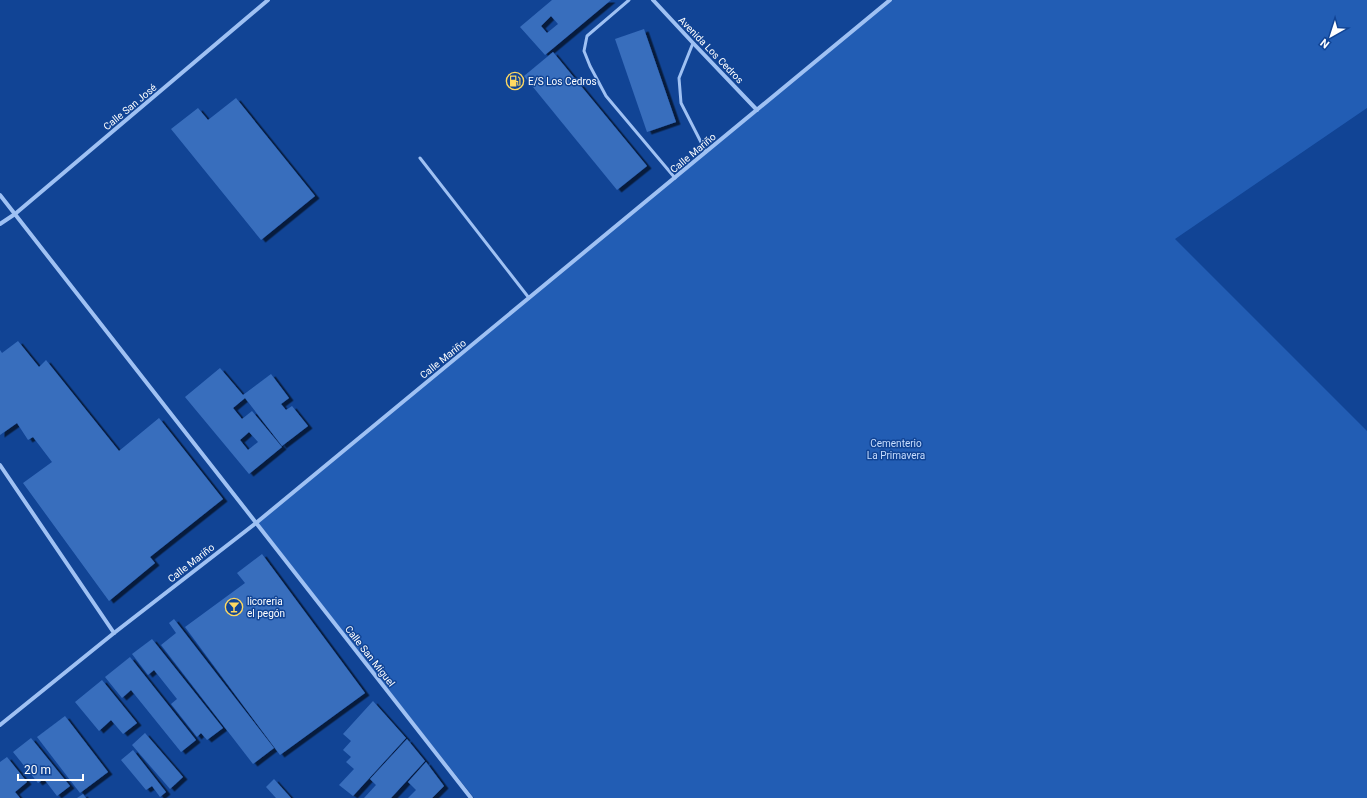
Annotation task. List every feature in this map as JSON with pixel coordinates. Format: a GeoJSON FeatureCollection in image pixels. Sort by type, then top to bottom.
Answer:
{"type":"FeatureCollection","features":[{"type":"Feature","properties":{"kind":"street","name":"Calle San José"},"geometry":{"type":"LineString","coordinates":[[0,224],[15,214],[268,0]]}},
{"type":"Feature","properties":{"kind":"street","name":"Avenida Los Cedros"},"geometry":{"type":"LineString","coordinates":[[653,0],[693,44],[758,110]]}},
{"type":"Feature","properties":{"kind":"street","name":"Calle Mariño"},"geometry":{"type":"LineString","coordinates":[[0,725],[114,633],[256,523],[890,0]]}},
{"type":"Feature","properties":{"kind":"street","name":"Calle San Miguel"},"geometry":{"type":"LineString","coordinates":[[0,194],[471,798]]}},
{"type":"Feature","properties":{"kind":"street"},"geometry":{"type":"LineString","coordinates":[[0,464],[114,633]]}},
{"type":"Feature","properties":{"kind":"lane"},"geometry":{"type":"LineString","coordinates":[[629,0],[587,36],[584,51],[606,96],[675,178]]}},
{"type":"Feature","properties":{"kind":"lane"},"geometry":{"type":"LineString","coordinates":[[693,44],[679,78],[681,103],[706,152]]}},
{"type":"Feature","properties":{"kind":"lane"},"geometry":{"type":"LineString","coordinates":[[420,158],[529,298]]}},
{"type":"Feature","properties":{"kind":"green space","name":"Cementerio La Primavera"},"geometry":{"type":"Polygon","coordinates":[[[890,0],[1367,0],[1367,108],[1175,239],[1367,431],[1367,798],[474,798],[256,523],[890,0]]]}},
{"type":"Feature","properties":{"kind":"building"},"geometry":{"type":"Polygon","coordinates":[[[552,0],[611,0],[545,55],[520,27],[552,0]],[[551,16],[541,26],[547,33],[558,24],[551,16]]]}},
{"type":"Feature","properties":{"kind":"building"},"geometry":{"type":"Polygon","coordinates":[[[644,29],[676,122],[647,132],[615,39],[644,29]]]}},
{"type":"Feature","properties":{"kind":"building"},"geometry":{"type":"Polygon","coordinates":[[[553,52],[647,166],[617,190],[524,76],[553,52]]]}},
{"type":"Feature","properties":{"kind":"building"},"geometry":{"type":"Polygon","coordinates":[[[236,98],[315,196],[261,240],[171,129],[198,108],[208,120],[236,98]]]}},
{"type":"Feature","properties":{"kind":"building"},"geometry":{"type":"Polygon","coordinates":[[[18,341],[39,367],[46,360],[119,451],[159,418],[223,499],[150,557],[155,563],[109,601],[23,483],[52,462],[33,437],[28,440],[17,423],[0,435],[0,350],[2,353],[18,341]]]}},
{"type":"Feature","properties":{"kind":"building"},"geometry":{"type":"Polygon","coordinates":[[[220,368],[243,395],[271,374],[289,398],[281,404],[286,410],[292,406],[308,426],[282,446],[245,398],[233,408],[242,419],[252,411],[282,447],[249,474],[185,397],[220,368]],[[249,432],[240,440],[248,450],[258,442],[249,432]]]}},
{"type":"Feature","properties":{"kind":"building"},"geometry":{"type":"Polygon","coordinates":[[[262,554],[365,693],[280,755],[185,627],[245,583],[237,573],[262,554]]]}},
{"type":"Feature","properties":{"kind":"building"},"geometry":{"type":"Polygon","coordinates":[[[174,619],[274,748],[253,764],[161,645],[176,633],[169,623],[174,619]]]}},
{"type":"Feature","properties":{"kind":"building"},"geometry":{"type":"Polygon","coordinates":[[[152,639],[223,728],[207,740],[201,733],[197,737],[171,704],[177,699],[154,670],[148,675],[132,654],[152,639]]]}},
{"type":"Feature","properties":{"kind":"building"},"geometry":{"type":"Polygon","coordinates":[[[130,657],[196,740],[181,752],[131,690],[122,698],[105,677],[130,657]]]}},
{"type":"Feature","properties":{"kind":"building"},"geometry":{"type":"Polygon","coordinates":[[[102,680],[137,723],[123,734],[111,720],[99,731],[75,702],[102,680]]]}},
{"type":"Feature","properties":{"kind":"building"},"geometry":{"type":"Polygon","coordinates":[[[373,701],[406,738],[353,796],[339,785],[354,769],[346,762],[351,757],[343,750],[351,741],[343,734],[373,701]]]}},
{"type":"Feature","properties":{"kind":"building"},"geometry":{"type":"Polygon","coordinates":[[[65,716],[108,772],[80,793],[37,737],[65,716]]]}},
{"type":"Feature","properties":{"kind":"building"},"geometry":{"type":"Polygon","coordinates":[[[145,733],[183,777],[170,789],[132,745],[145,733]]]}},
{"type":"Feature","properties":{"kind":"building"},"geometry":{"type":"Polygon","coordinates":[[[31,738],[70,786],[57,796],[44,779],[38,783],[13,752],[31,738]]]}},
{"type":"Feature","properties":{"kind":"building"},"geometry":{"type":"Polygon","coordinates":[[[407,739],[425,761],[391,798],[364,798],[376,785],[370,779],[407,739]]]}},
{"type":"Feature","properties":{"kind":"building"},"geometry":{"type":"Polygon","coordinates":[[[133,750],[166,792],[160,797],[152,786],[146,790],[121,760],[133,750]]]}},
{"type":"Feature","properties":{"kind":"building"},"geometry":{"type":"Polygon","coordinates":[[[7,757],[27,782],[15,792],[20,798],[0,798],[0,762],[7,757]]]}},
{"type":"Feature","properties":{"kind":"building"},"geometry":{"type":"Polygon","coordinates":[[[426,762],[444,786],[432,798],[408,798],[416,790],[408,782],[426,762]]]}},
{"type":"Feature","properties":{"kind":"building"},"geometry":{"type":"Polygon","coordinates":[[[274,779],[291,798],[276,798],[266,787],[274,779]]]}},
{"type":"Feature","properties":{"kind":"building"},"geometry":{"type":"Polygon","coordinates":[[[83,794],[86,798],[77,798],[83,794]]]}},
{"type":"Feature","properties":{"kind":"place","name":"E/S Los Cedros"},"geometry":{"type":"Point","coordinates":[515,81]}},
{"type":"Feature","properties":{"kind":"place","name":"licoreria el pegón"},"geometry":{"type":"Point","coordinates":[234,607]}}]}
